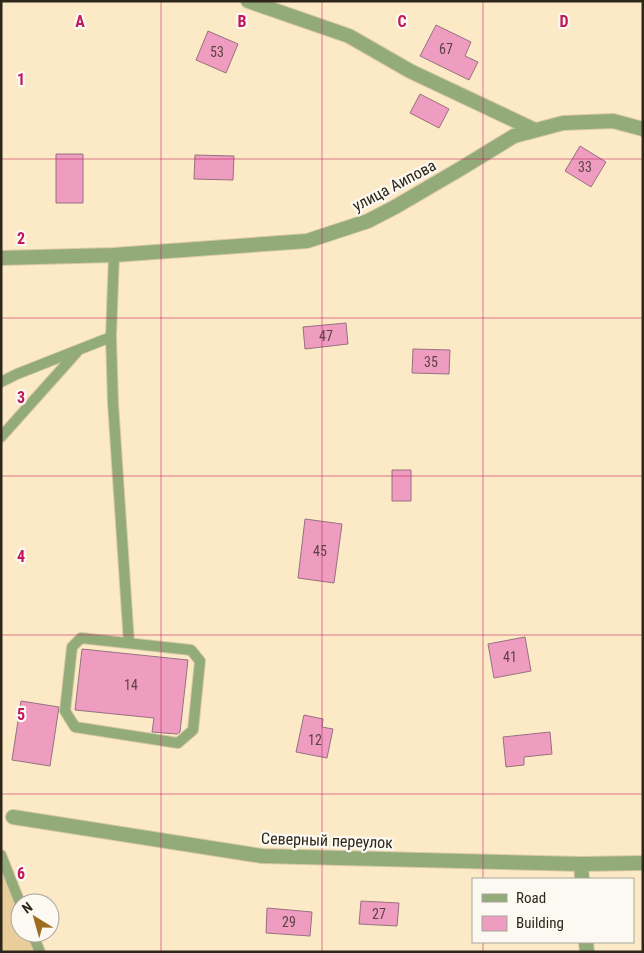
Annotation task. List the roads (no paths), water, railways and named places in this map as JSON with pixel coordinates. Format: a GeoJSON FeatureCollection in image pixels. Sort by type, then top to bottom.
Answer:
{"type":"FeatureCollection","features":[{"type":"Feature","properties":{"kind":"street"},"geometry":{"type":"LineString","coordinates":[[248,1],[349,36],[410,71],[535,130]]}},
{"type":"Feature","properties":{"kind":"street","name":"улица Аипова"},"geometry":{"type":"LineString","coordinates":[[1,258],[114,255],[307,241],[368,221],[420,193],[514,136],[563,123],[613,121],[643,129]]}},
{"type":"Feature","properties":{"kind":"street","name":"Северный переулок"},"geometry":{"type":"LineString","coordinates":[[13,817],[262,856],[581,864],[643,863]]}},
{"type":"Feature","properties":{"kind":"street"},"geometry":{"type":"LineString","coordinates":[[581,864],[582,878]]}},
{"type":"Feature","properties":{"kind":"lane"},"geometry":{"type":"LineString","coordinates":[[114,255],[110,338],[129,643]]}},
{"type":"Feature","properties":{"kind":"lane"},"geometry":{"type":"LineString","coordinates":[[1,382],[110,338]]}},
{"type":"Feature","properties":{"kind":"lane"},"geometry":{"type":"LineString","coordinates":[[1,437],[79,350]]}},
{"type":"Feature","properties":{"kind":"lane"},"geometry":{"type":"LineString","coordinates":[[81,638],[129,643],[191,650],[200,661],[193,730],[178,743],[75,727],[65,711],[72,647],[81,638]]}},
{"type":"Feature","properties":{"kind":"lane"},"geometry":{"type":"LineString","coordinates":[[1,855],[16,893]]}}]}
